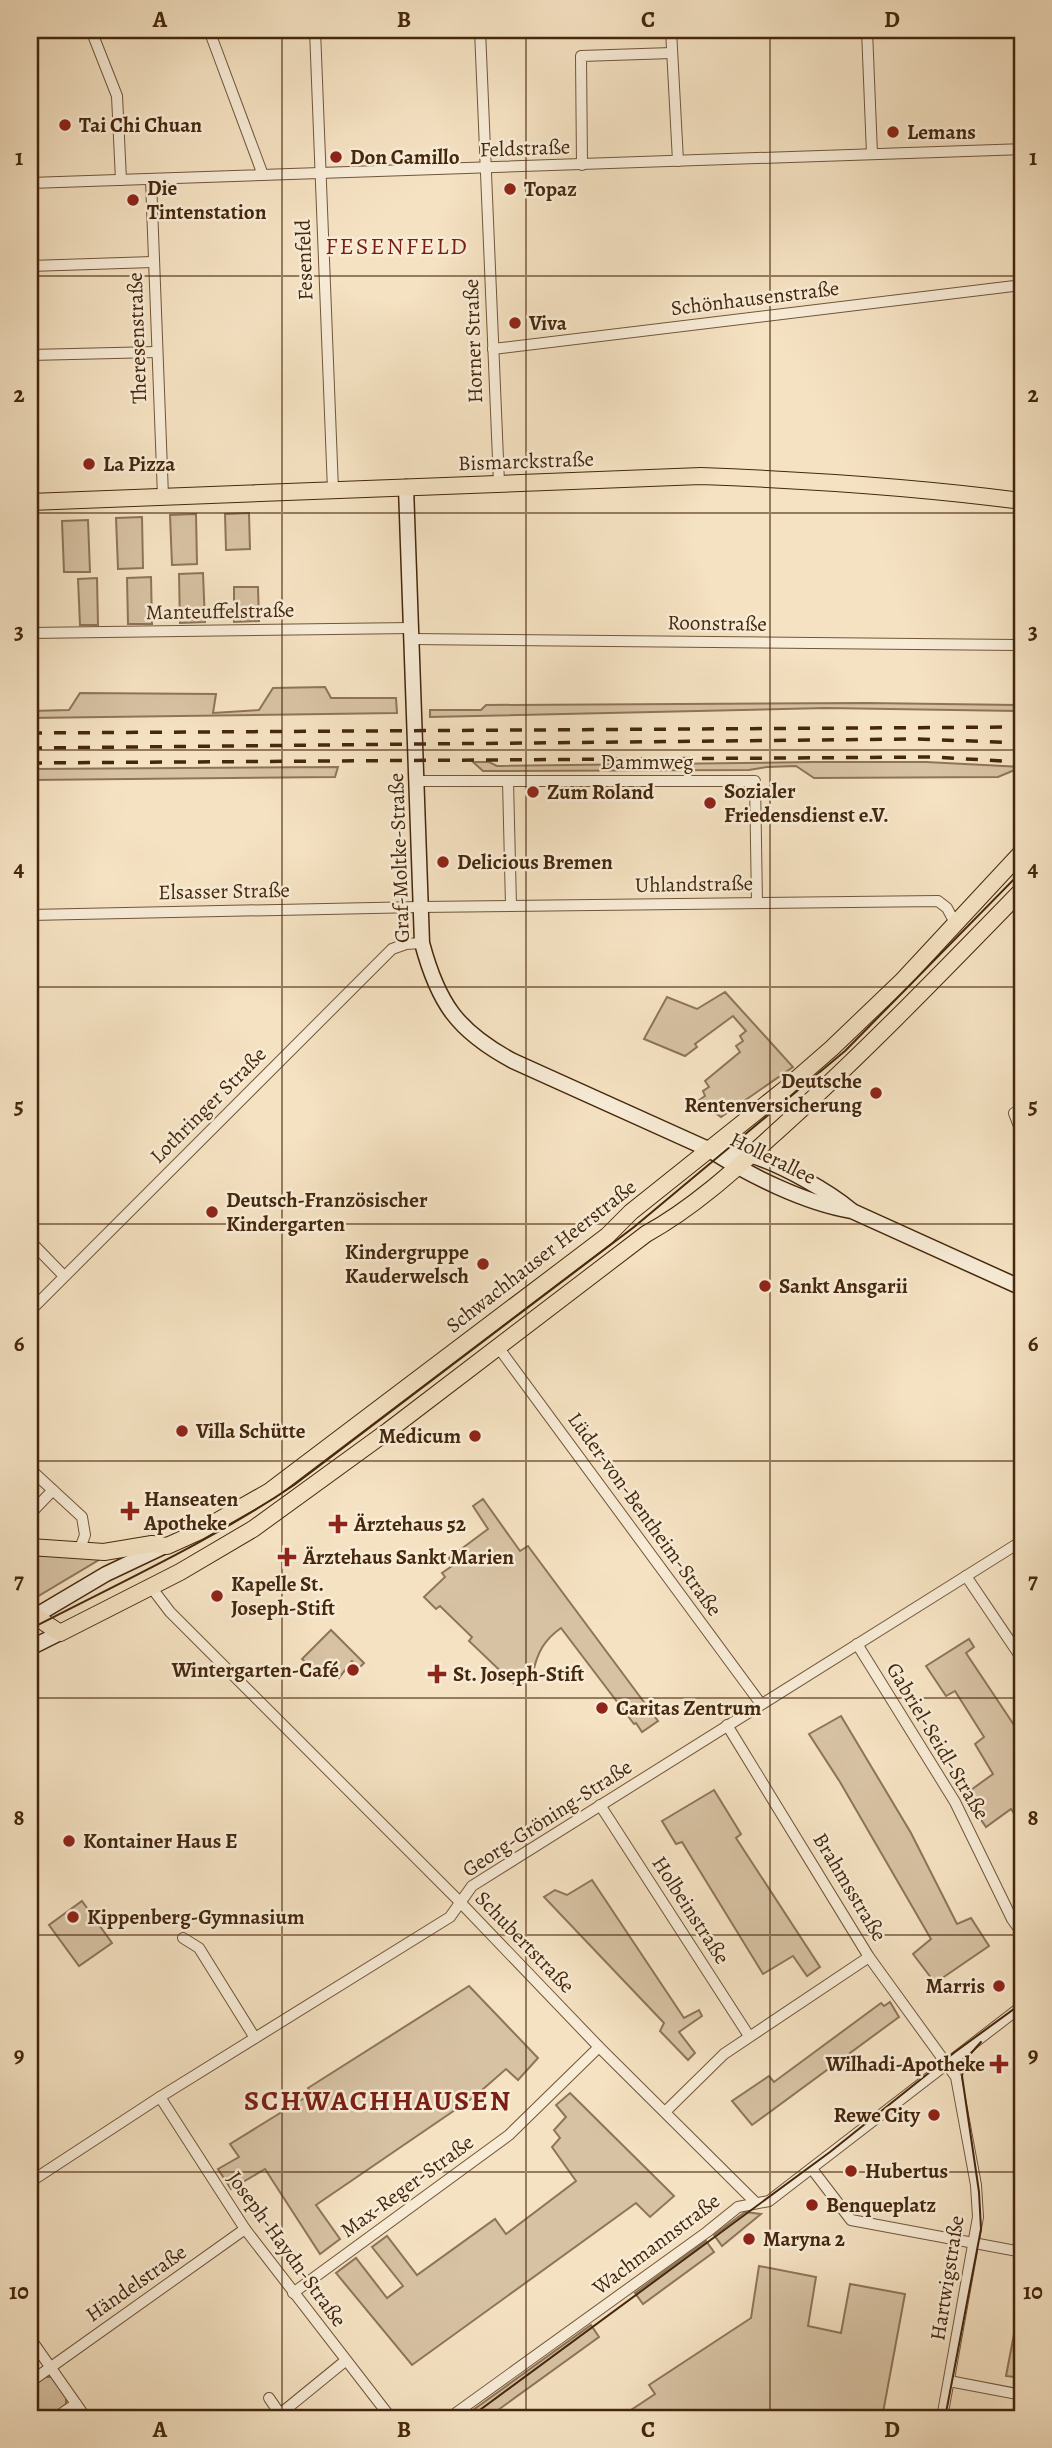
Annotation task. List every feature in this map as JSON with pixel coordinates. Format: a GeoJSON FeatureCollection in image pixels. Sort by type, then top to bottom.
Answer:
{"type":"FeatureCollection","features":[{"type":"Feature","properties":{"kind":"main road","name":"Bismarckstraße"},"geometry":{"type":"LineString","coordinates":[[30,502],[701,476],[797,479],[921,488],[1022,501]]}},
{"type":"Feature","properties":{"kind":"main road","name":"Graf-Moltke-Straße"},"geometry":{"type":"LineString","coordinates":[[406,487],[420,907],[422,943],[429,971],[442,999],[462,1027],[484,1046],[709,1149]]}},
{"type":"Feature","properties":{"kind":"main road","name":"Schwachhauser Heerstraße"},"geometry":{"type":"LineString","coordinates":[[31,1616],[106,1574],[198,1532],[270,1491],[607,1236],[631,1212],[832,1048],[957,925],[1022,852]]}},
{"type":"Feature","properties":{"kind":"main road"},"geometry":{"type":"LineString","coordinates":[[30,1648],[180,1572],[253,1529],[646,1234],[667,1223],[737,1167],[869,1046],[1022,890]]}},
{"type":"Feature","properties":{"kind":"main road","name":"Hollerallee"},"geometry":{"type":"LineString","coordinates":[[709,1149],[750,1155],[835,1196],[852,1211]]}},
{"type":"Feature","properties":{"kind":"main road","name":"Hollerallee"},"geometry":{"type":"LineString","coordinates":[[709,1149],[737,1167],[811,1200],[852,1211],[1022,1288]]}},
{"type":"Feature","properties":{"kind":"main road"},"geometry":{"type":"LineString","coordinates":[[30,1547],[104,1552],[152,1544],[167,1546]]}},
{"type":"Feature","properties":{"kind":"main road"},"geometry":{"type":"LineString","coordinates":[[31,1616],[60,1633]]}},
{"type":"Feature","properties":{"kind":"street"},"geometry":{"type":"LineString","coordinates":[[91,30],[117,96],[121,180]]}},
{"type":"Feature","properties":{"kind":"street"},"geometry":{"type":"LineString","coordinates":[[209,30],[262,175]]}},
{"type":"Feature","properties":{"kind":"street","name":"Fesenfeld"},"geometry":{"type":"LineString","coordinates":[[315,30],[333,489]]}},
{"type":"Feature","properties":{"kind":"street","name":"Horner Straße"},"geometry":{"type":"LineString","coordinates":[[480,30],[499,483]]}},
{"type":"Feature","properties":{"kind":"street"},"geometry":{"type":"LineString","coordinates":[[671,30],[678,161]]}},
{"type":"Feature","properties":{"kind":"street"},"geometry":{"type":"LineString","coordinates":[[867,30],[872,154]]}},
{"type":"Feature","properties":{"kind":"street"},"geometry":{"type":"LineString","coordinates":[[582,165],[581,56],[672,52]]}},
{"type":"Feature","properties":{"kind":"street","name":"Feldstraße"},"geometry":{"type":"LineString","coordinates":[[30,183],[1022,149]]}},
{"type":"Feature","properties":{"kind":"street","name":"Theresenstraße"},"geometry":{"type":"LineString","coordinates":[[151,180],[163,496]]}},
{"type":"Feature","properties":{"kind":"street"},"geometry":{"type":"LineString","coordinates":[[30,266],[153,262]]}},
{"type":"Feature","properties":{"kind":"street","name":"Schönhausenstraße"},"geometry":{"type":"LineString","coordinates":[[493,349],[1022,285]]}},
{"type":"Feature","properties":{"kind":"street"},"geometry":{"type":"LineString","coordinates":[[30,355],[157,352]]}},
{"type":"Feature","properties":{"kind":"street","name":"Manteuffelstraße"},"geometry":{"type":"LineString","coordinates":[[30,633],[411,634]]}},
{"type":"Feature","properties":{"kind":"street","name":"Roonstraße"},"geometry":{"type":"LineString","coordinates":[[411,634],[1022,645]]}},
{"type":"Feature","properties":{"kind":"street","name":"Dammweg"},"geometry":{"type":"LineString","coordinates":[[417,781],[755,781],[757,903]]}},
{"type":"Feature","properties":{"kind":"street"},"geometry":{"type":"LineString","coordinates":[[508,781],[511,906]]}},
{"type":"Feature","properties":{"kind":"street","name":"Uhlandstraße"},"geometry":{"type":"LineString","coordinates":[[420,907],[937,901],[947,908],[957,925]]}},
{"type":"Feature","properties":{"kind":"street","name":"Elsasser Straße"},"geometry":{"type":"LineString","coordinates":[[30,915],[420,907]]}},
{"type":"Feature","properties":{"kind":"street","name":"Lothringer Straße"},"geometry":{"type":"LineString","coordinates":[[30,1311],[392,949],[406,944],[422,943]]}},
{"type":"Feature","properties":{"kind":"street"},"geometry":{"type":"LineString","coordinates":[[1022,1110],[1014,1113],[1022,1133]]}},
{"type":"Feature","properties":{"kind":"street"},"geometry":{"type":"LineString","coordinates":[[30,1241],[64,1276]]}},
{"type":"Feature","properties":{"kind":"street","name":"Lüder-von-Bentheim-Straße"},"geometry":{"type":"LineString","coordinates":[[498,1347],[761,1704]]}},
{"type":"Feature","properties":{"kind":"street"},"geometry":{"type":"LineString","coordinates":[[30,1469],[82,1517],[85,1535],[79,1551]]}},
{"type":"Feature","properties":{"kind":"street"},"geometry":{"type":"LineString","coordinates":[[30,1514],[53,1490]]}},
{"type":"Feature","properties":{"kind":"street","name":"Georg-Gröning-Straße"},"geometry":{"type":"LineString","coordinates":[[30,2182],[160,2097],[450,1917],[472,1886],[1022,1541]]}},
{"type":"Feature","properties":{"kind":"street"},"geometry":{"type":"LineString","coordinates":[[966,1576],[1022,1659]]}},
{"type":"Feature","properties":{"kind":"street","name":"Schubertstraße"},"geometry":{"type":"LineString","coordinates":[[151,1587],[170,1612],[756,2203]]}},
{"type":"Feature","properties":{"kind":"street","name":"Gabriel-Seidl-Straße"},"geometry":{"type":"LineString","coordinates":[[857,1644],[955,1802],[1012,1919],[1022,1933]]}},
{"type":"Feature","properties":{"kind":"street","name":"Brahmsstraße"},"geometry":{"type":"LineString","coordinates":[[727,1725],[869,1957],[946,2064]]}},
{"type":"Feature","properties":{"kind":"street","name":"Holbeinstraße"},"geometry":{"type":"LineString","coordinates":[[600,1805],[749,2036]]}},
{"type":"Feature","properties":{"kind":"street"},"geometry":{"type":"LineString","coordinates":[[183,1938],[199,1948],[255,2038]]}},
{"type":"Feature","properties":{"kind":"street"},"geometry":{"type":"LineString","coordinates":[[666,2111],[724,2054],[869,1957]]}},
{"type":"Feature","properties":{"kind":"street","name":"Wachmannstraße"},"geometry":{"type":"LineString","coordinates":[[449,2418],[669,2260],[738,2207],[769,2201],[1022,2006]]}},
{"type":"Feature","properties":{"kind":"street","name":"Max-Reger-Straße"},"geometry":{"type":"LineString","coordinates":[[293,2293],[509,2135],[599,2046]]}},
{"type":"Feature","properties":{"kind":"street","name":"Hartwigstraße"},"geometry":{"type":"LineString","coordinates":[[942,2418],[978,2217],[976,2185],[958,2083],[946,2064]]}},
{"type":"Feature","properties":{"kind":"street","name":"Joseph-Haydn-Straße"},"geometry":{"type":"LineString","coordinates":[[160,2097],[245,2230],[391,2418]]}},
{"type":"Feature","properties":{"kind":"street"},"geometry":{"type":"LineString","coordinates":[[812,2169],[851,2220],[1022,2252]]}},
{"type":"Feature","properties":{"kind":"street","name":"Händelstraße"},"geometry":{"type":"LineString","coordinates":[[30,2382],[245,2230]]}},
{"type":"Feature","properties":{"kind":"street"},"geometry":{"type":"LineString","coordinates":[[30,2338],[86,2418]]}},
{"type":"Feature","properties":{"kind":"street"},"geometry":{"type":"LineString","coordinates":[[269,2398],[281,2414],[345,2361]]}},
{"type":"Feature","properties":{"kind":"street"},"geometry":{"type":"LineString","coordinates":[[948,2381],[1022,2395]]}},
{"type":"Feature","properties":{"kind":"street"},"geometry":{"type":"LineString","coordinates":[[55,2418],[76,2404]]}},
{"type":"Feature","properties":{"kind":"shaded area"},"geometry":{"type":"Polygon","coordinates":[[[249,513],[250,549],[226,550],[225,514],[249,513]]]}},
{"type":"Feature","properties":{"kind":"shaded area"},"geometry":{"type":"Polygon","coordinates":[[[196,514],[197,564],[172,565],[170,515],[196,514]]]}},
{"type":"Feature","properties":{"kind":"shaded area"},"geometry":{"type":"Polygon","coordinates":[[[142,517],[143,568],[118,569],[116,518],[142,517]]]}},
{"type":"Feature","properties":{"kind":"shaded area"},"geometry":{"type":"Polygon","coordinates":[[[88,520],[90,572],[64,572],[62,521],[88,520]]]}},
{"type":"Feature","properties":{"kind":"shaded area"},"geometry":{"type":"Polygon","coordinates":[[[203,573],[205,622],[180,623],[179,574],[203,573]]]}},
{"type":"Feature","properties":{"kind":"shaded area"},"geometry":{"type":"Polygon","coordinates":[[[151,577],[152,624],[128,624],[127,578],[151,577]]]}},
{"type":"Feature","properties":{"kind":"shaded area"},"geometry":{"type":"Polygon","coordinates":[[[97,578],[98,625],[80,625],[78,579],[97,578]]]}},
{"type":"Feature","properties":{"kind":"shaded area"},"geometry":{"type":"Polygon","coordinates":[[[234,587],[258,587],[259,621],[234,622],[234,587]]]}},
{"type":"Feature","properties":{"kind":"shaded area"},"geometry":{"type":"Polygon","coordinates":[[[325,687],[331,698],[396,698],[397,713],[30,718],[30,695],[31,711],[69,710],[80,693],[216,694],[213,713],[259,710],[273,688],[325,687]]]}},
{"type":"Feature","properties":{"kind":"shaded area"},"geometry":{"type":"Polygon","coordinates":[[[486,705],[1022,705],[1022,711],[826,708],[430,717],[430,710],[481,710],[486,705]]]}},
{"type":"Feature","properties":{"kind":"shaded area"},"geometry":{"type":"Polygon","coordinates":[[[473,762],[489,762],[497,766],[926,762],[1022,767],[998,777],[814,778],[796,766],[749,770],[483,771],[473,762]]]}},
{"type":"Feature","properties":{"kind":"shaded area"},"geometry":{"type":"Polygon","coordinates":[[[338,767],[335,777],[30,780],[30,769],[338,767]]]}},
{"type":"Feature","properties":{"kind":"shaded area"},"geometry":{"type":"Polygon","coordinates":[[[725,992],[793,1067],[721,1117],[698,1101],[705,1096],[703,1091],[709,1087],[705,1081],[740,1052],[736,1046],[743,1041],[740,1036],[746,1031],[733,1016],[695,1044],[697,1047],[685,1056],[644,1039],[667,997],[697,1009],[725,992]]]}},
{"type":"Feature","properties":{"kind":"shaded area"},"geometry":{"type":"Polygon","coordinates":[[[483,1499],[520,1551],[528,1546],[658,1721],[642,1732],[561,1628],[542,1648],[533,1673],[523,1672],[513,1683],[469,1641],[472,1637],[440,1606],[436,1609],[424,1597],[445,1577],[442,1573],[452,1566],[449,1558],[488,1529],[473,1506],[483,1499]]]}},
{"type":"Feature","properties":{"kind":"shaded area"},"geometry":{"type":"Polygon","coordinates":[[[30,1555],[102,1558],[30,1601],[30,1555]]]}},
{"type":"Feature","properties":{"kind":"shaded area"},"geometry":{"type":"Polygon","coordinates":[[[331,1630],[364,1663],[359,1668],[352,1661],[339,1678],[326,1666],[318,1674],[302,1659],[331,1630]]]}},
{"type":"Feature","properties":{"kind":"shaded area"},"geometry":{"type":"Polygon","coordinates":[[[969,1639],[974,1647],[966,1653],[1022,1737],[1022,1825],[1011,1809],[986,1827],[964,1795],[993,1774],[975,1744],[984,1737],[955,1691],[946,1696],[926,1666],[969,1639]]]}},
{"type":"Feature","properties":{"kind":"shaded area"},"geometry":{"type":"Polygon","coordinates":[[[841,1716],[911,1833],[957,1924],[971,1918],[989,1946],[935,1983],[913,1954],[931,1939],[809,1734],[841,1716]]]}},
{"type":"Feature","properties":{"kind":"shaded area"},"geometry":{"type":"Polygon","coordinates":[[[714,1790],[741,1834],[736,1838],[820,1967],[807,1976],[793,1956],[763,1974],[682,1842],[676,1844],[662,1821],[714,1790]]]}},
{"type":"Feature","properties":{"kind":"shaded area"},"geometry":{"type":"Polygon","coordinates":[[[592,1880],[684,2018],[699,2010],[702,2016],[679,2032],[695,2053],[688,2060],[660,2031],[664,2023],[544,1897],[555,1890],[567,1895],[592,1880]]]}},
{"type":"Feature","properties":{"kind":"shaded area"},"geometry":{"type":"Polygon","coordinates":[[[82,1901],[112,1943],[79,1966],[49,1925],[82,1901]]]}},
{"type":"Feature","properties":{"kind":"shaded area"},"geometry":{"type":"Polygon","coordinates":[[[469,1986],[538,2058],[518,2080],[506,2069],[474,2097],[316,2205],[340,2239],[320,2254],[265,2169],[231,2189],[218,2169],[239,2157],[230,2144],[311,2094],[308,2088],[469,1986]]]}},
{"type":"Feature","properties":{"kind":"shaded area"},"geometry":{"type":"Polygon","coordinates":[[[890,2002],[899,2017],[752,2125],[732,2101],[769,2076],[774,2082],[881,2003],[884,2006],[890,2002]]]}},
{"type":"Feature","properties":{"kind":"shaded area"},"geometry":{"type":"Polygon","coordinates":[[[570,2093],[674,2196],[650,2217],[636,2203],[412,2365],[336,2273],[356,2258],[387,2298],[403,2286],[372,2247],[387,2236],[417,2275],[495,2219],[506,2234],[576,2181],[552,2147],[560,2138],[554,2130],[566,2117],[556,2105],[570,2093]]]}},
{"type":"Feature","properties":{"kind":"shaded area"},"geometry":{"type":"Polygon","coordinates":[[[745,2212],[761,2214],[722,2246],[714,2235],[745,2212]]]}},
{"type":"Feature","properties":{"kind":"shaded area"},"geometry":{"type":"Polygon","coordinates":[[[706,2241],[714,2252],[643,2304],[635,2293],[706,2241]]]}},
{"type":"Feature","properties":{"kind":"shaded area"},"geometry":{"type":"Polygon","coordinates":[[[759,2266],[816,2277],[808,2326],[841,2333],[850,2284],[905,2294],[882,2418],[619,2418],[655,2394],[649,2385],[751,2318],[759,2266]]]}},
{"type":"Feature","properties":{"kind":"shaded area"},"geometry":{"type":"Polygon","coordinates":[[[1019,2308],[1022,2309],[1021,2378],[1006,2376],[1019,2308]]]}},
{"type":"Feature","properties":{"kind":"shaded area"},"geometry":{"type":"Polygon","coordinates":[[[591,2325],[599,2337],[487,2418],[462,2418],[591,2325]]]}},
{"type":"Feature","properties":{"kind":"shaded area"},"geometry":{"type":"Polygon","coordinates":[[[43,2377],[52,2377],[66,2398],[66,2404],[48,2418],[30,2418],[30,2386],[43,2377]]]}},
{"type":"Feature","properties":{"kind":"tram line"},"geometry":{"type":"LineString","coordinates":[[30,1629],[197,1543],[294,1485],[634,1227],[845,1051],[1022,871]]}},
{"type":"Feature","properties":{"kind":"tram line"},"geometry":{"type":"LineString","coordinates":[[469,2418],[830,2152],[955,2052],[1022,2003]]}},
{"type":"Feature","properties":{"kind":"tram line"},"geometry":{"type":"LineString","coordinates":[[945,2418],[981,2229],[979,2192],[962,2076],[965,2060],[981,2042]]}},
{"type":"Feature","properties":{"kind":"railway"},"geometry":{"type":"LineString","coordinates":[[30,733],[1022,727]]}},
{"type":"Feature","properties":{"kind":"railway"},"geometry":{"type":"LineString","coordinates":[[30,748],[918,739],[1022,743]]}},
{"type":"Feature","properties":{"kind":"railway"},"geometry":{"type":"LineString","coordinates":[[30,763],[932,757],[1022,762]]}},
{"type":"Feature","properties":{"kind":"place","name":"Tai Chi Chuan"},"geometry":{"type":"Point","coordinates":[65,125]}},
{"type":"Feature","properties":{"kind":"place","name":"Lemans"},"geometry":{"type":"Point","coordinates":[893,132]}},
{"type":"Feature","properties":{"kind":"place","name":"Don Camillo"},"geometry":{"type":"Point","coordinates":[336,157]}},
{"type":"Feature","properties":{"kind":"place","name":"Topaz"},"geometry":{"type":"Point","coordinates":[510,189]}},
{"type":"Feature","properties":{"kind":"place","name":"Die Tintenstation"},"geometry":{"type":"Point","coordinates":[133,200]}},
{"type":"Feature","properties":{"kind":"place","name":"Viva"},"geometry":{"type":"Point","coordinates":[515,323]}},
{"type":"Feature","properties":{"kind":"place","name":"La Pizza"},"geometry":{"type":"Point","coordinates":[89,464]}},
{"type":"Feature","properties":{"kind":"place","name":"Zum Roland"},"geometry":{"type":"Point","coordinates":[533,792]}},
{"type":"Feature","properties":{"kind":"place","name":"Sozialer Friedensdienst e.V."},"geometry":{"type":"Point","coordinates":[710,803]}},
{"type":"Feature","properties":{"kind":"place","name":"Delicious Bremen"},"geometry":{"type":"Point","coordinates":[443,862]}},
{"type":"Feature","properties":{"kind":"place","name":"Deutsche Rentenversicherung"},"geometry":{"type":"Point","coordinates":[876,1093]}},
{"type":"Feature","properties":{"kind":"place","name":"Deutsch-Französischer Kindergarten"},"geometry":{"type":"Point","coordinates":[212,1212]}},
{"type":"Feature","properties":{"kind":"place","name":"Kindergruppe Kauderwelsch"},"geometry":{"type":"Point","coordinates":[483,1264]}},
{"type":"Feature","properties":{"kind":"place","name":"Sankt Ansgarii"},"geometry":{"type":"Point","coordinates":[765,1286]}},
{"type":"Feature","properties":{"kind":"place","name":"Villa Schütte"},"geometry":{"type":"Point","coordinates":[182,1431]}},
{"type":"Feature","properties":{"kind":"place","name":"Medicum"},"geometry":{"type":"Point","coordinates":[475,1436]}},
{"type":"Feature","properties":{"kind":"place","name":"Hanseaten Apotheke"},"geometry":{"type":"Point","coordinates":[130,1511]}},
{"type":"Feature","properties":{"kind":"place","name":"Ärztehaus 52"},"geometry":{"type":"Point","coordinates":[338,1524]}},
{"type":"Feature","properties":{"kind":"place","name":"Ärztehaus Sankt Marien"},"geometry":{"type":"Point","coordinates":[287,1557]}},
{"type":"Feature","properties":{"kind":"place","name":"Kapelle St. Joseph-Stift"},"geometry":{"type":"Point","coordinates":[217,1596]}},
{"type":"Feature","properties":{"kind":"place","name":"Wintergarten-Café"},"geometry":{"type":"Point","coordinates":[353,1670]}},
{"type":"Feature","properties":{"kind":"place","name":"St. Joseph-Stift"},"geometry":{"type":"Point","coordinates":[437,1674]}},
{"type":"Feature","properties":{"kind":"place","name":"Caritas Zentrum"},"geometry":{"type":"Point","coordinates":[602,1708]}},
{"type":"Feature","properties":{"kind":"place","name":"Kontainer Haus E"},"geometry":{"type":"Point","coordinates":[69,1841]}},
{"type":"Feature","properties":{"kind":"place","name":"Kippenberg-Gymnasium"},"geometry":{"type":"Point","coordinates":[73,1917]}},
{"type":"Feature","properties":{"kind":"place","name":"Marris"},"geometry":{"type":"Point","coordinates":[999,1986]}},
{"type":"Feature","properties":{"kind":"place","name":"Wilhadi-Apotheke"},"geometry":{"type":"Point","coordinates":[999,2064]}},
{"type":"Feature","properties":{"kind":"place","name":"Rewe City"},"geometry":{"type":"Point","coordinates":[934,2115]}},
{"type":"Feature","properties":{"kind":"place","name":"Hubertus"},"geometry":{"type":"Point","coordinates":[851,2171]}},
{"type":"Feature","properties":{"kind":"place","name":"Benqueplatz"},"geometry":{"type":"Point","coordinates":[812,2205]}},
{"type":"Feature","properties":{"kind":"place","name":"Maryna 2"},"geometry":{"type":"Point","coordinates":[749,2239]}},
{"type":"Feature","properties":{"kind":"district","name":"FESENFELD"},"geometry":{"type":"Point","coordinates":[397,246]}},
{"type":"Feature","properties":{"kind":"district","name":"SCHWACHHAUSEN"},"geometry":{"type":"Point","coordinates":[378,2100]}}]}
